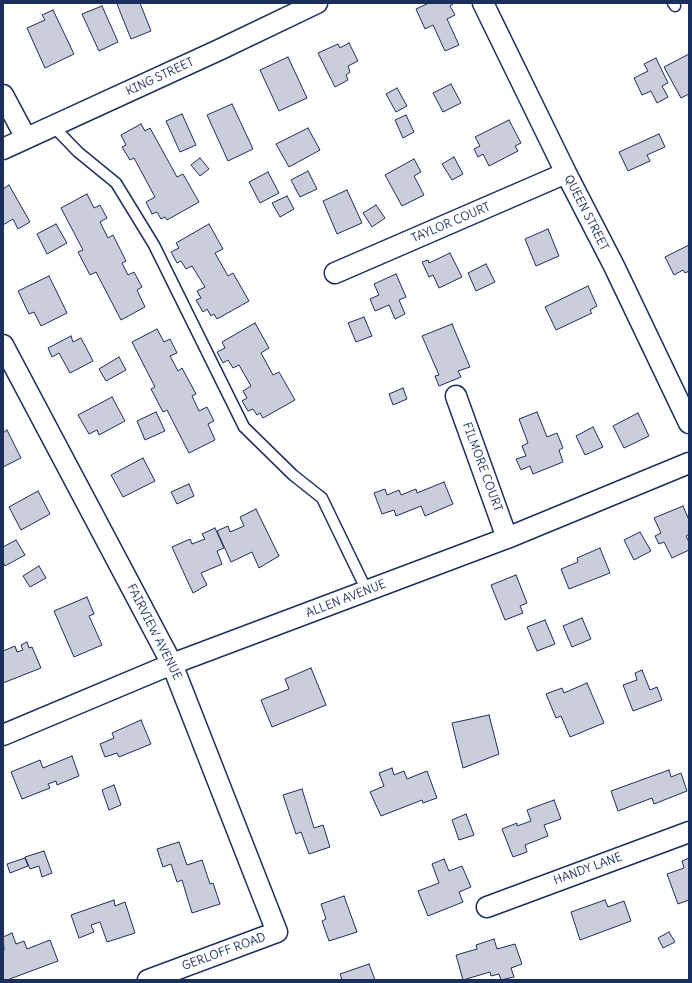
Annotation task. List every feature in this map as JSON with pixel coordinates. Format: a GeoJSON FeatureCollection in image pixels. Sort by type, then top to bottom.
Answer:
{"type":"FeatureCollection","features":[{"type":"Feature","properties":{"kind":"street","name":"KING STREET"},"geometry":{"type":"LineString","coordinates":[[3,148],[221,49],[317,3]]}},
{"type":"Feature","properties":{"kind":"street","name":"QUEEN STREET"},"geometry":{"type":"LineString","coordinates":[[483,3],[566,173],[612,263],[689,423]]}},
{"type":"Feature","properties":{"kind":"street"},"geometry":{"type":"LineString","coordinates":[[3,95],[26,138]]}},
{"type":"Feature","properties":{"kind":"street","name":"TAYLOR COURT"},"geometry":{"type":"LineString","coordinates":[[335,273],[566,173]]}},
{"type":"Feature","properties":{"kind":"street","name":"FAIRVIEW AVENUE"},"geometry":{"type":"LineString","coordinates":[[3,345],[172,664],[277,932]]}},
{"type":"Feature","properties":{"kind":"street","name":"FILMORE COURT"},"geometry":{"type":"LineString","coordinates":[[456,396],[507,538]]}},
{"type":"Feature","properties":{"kind":"street","name":"ALLEN AVENUE"},"geometry":{"type":"LineString","coordinates":[[3,735],[172,664],[507,538],[689,463]]}},
{"type":"Feature","properties":{"kind":"street","name":"HANDY LANE"},"geometry":{"type":"LineString","coordinates":[[487,907],[689,832]]}},
{"type":"Feature","properties":{"kind":"street","name":"GERLOFF ROAD"},"geometry":{"type":"LineString","coordinates":[[148,980],[277,932]]}},
{"type":"Feature","properties":{"kind":"lane"},"geometry":{"type":"LineString","coordinates":[[53,126],[78,152],[116,182],[154,245],[244,427],[293,475],[322,498],[367,591]]}},
{"type":"Feature","properties":{"kind":"building"},"geometry":{"type":"Polygon","coordinates":[[[140,3],[151,31],[131,39],[117,4],[140,3]]]}},
{"type":"Feature","properties":{"kind":"building"},"geometry":{"type":"Polygon","coordinates":[[[429,3],[453,3],[450,6],[455,15],[447,19],[459,45],[445,51],[433,25],[425,29],[416,9],[429,3]]]}},
{"type":"Feature","properties":{"kind":"building"},"geometry":{"type":"Polygon","coordinates":[[[102,6],[118,42],[99,51],[82,14],[102,6]]]}},
{"type":"Feature","properties":{"kind":"building"},"geometry":{"type":"Polygon","coordinates":[[[53,10],[74,54],[45,68],[27,28],[45,20],[42,15],[53,10]]]}},
{"type":"Feature","properties":{"kind":"building"},"geometry":{"type":"Polygon","coordinates":[[[349,43],[358,61],[348,66],[350,72],[346,75],[348,80],[335,87],[318,53],[338,44],[340,48],[349,43]]]}},
{"type":"Feature","properties":{"kind":"building"},"geometry":{"type":"Polygon","coordinates":[[[689,54],[689,94],[681,98],[664,67],[689,54]]]}},
{"type":"Feature","properties":{"kind":"building"},"geometry":{"type":"Polygon","coordinates":[[[288,57],[307,98],[279,111],[260,70],[288,57]]]}},
{"type":"Feature","properties":{"kind":"building"},"geometry":{"type":"Polygon","coordinates":[[[656,58],[668,83],[662,86],[668,97],[657,103],[651,91],[642,95],[634,78],[648,71],[644,64],[656,58]]]}},
{"type":"Feature","properties":{"kind":"building"},"geometry":{"type":"Polygon","coordinates":[[[451,84],[461,103],[443,112],[433,93],[451,84]]]}},
{"type":"Feature","properties":{"kind":"building"},"geometry":{"type":"Polygon","coordinates":[[[397,88],[407,106],[396,112],[386,94],[397,88]]]}},
{"type":"Feature","properties":{"kind":"building"},"geometry":{"type":"Polygon","coordinates":[[[232,104],[253,149],[228,161],[207,115],[232,104]]]}},
{"type":"Feature","properties":{"kind":"building"},"geometry":{"type":"Polygon","coordinates":[[[182,114],[196,145],[180,152],[166,121],[182,114]]]}},
{"type":"Feature","properties":{"kind":"building"},"geometry":{"type":"Polygon","coordinates":[[[406,115],[414,132],[403,138],[395,120],[406,115]]]}},
{"type":"Feature","properties":{"kind":"building"},"geometry":{"type":"Polygon","coordinates":[[[509,120],[521,143],[515,146],[518,151],[489,166],[483,154],[478,157],[474,149],[480,146],[475,137],[509,120]]]}},
{"type":"Feature","properties":{"kind":"building"},"geometry":{"type":"Polygon","coordinates":[[[141,124],[145,131],[150,128],[177,177],[183,174],[199,202],[167,220],[165,217],[161,219],[157,212],[152,214],[146,202],[155,197],[134,158],[130,160],[122,147],[126,145],[121,135],[141,124]]]}},
{"type":"Feature","properties":{"kind":"building"},"geometry":{"type":"Polygon","coordinates":[[[308,128],[320,150],[289,167],[276,144],[308,128]]]}},
{"type":"Feature","properties":{"kind":"building"},"geometry":{"type":"Polygon","coordinates":[[[659,134],[665,147],[647,155],[650,161],[628,171],[619,152],[659,134]]]}},
{"type":"Feature","properties":{"kind":"building"},"geometry":{"type":"Polygon","coordinates":[[[454,157],[463,174],[452,180],[442,164],[454,157]]]}},
{"type":"Feature","properties":{"kind":"building"},"geometry":{"type":"Polygon","coordinates":[[[200,158],[209,169],[200,176],[191,165],[200,158]]]}},
{"type":"Feature","properties":{"kind":"building"},"geometry":{"type":"Polygon","coordinates":[[[414,159],[421,172],[414,176],[424,195],[402,206],[385,175],[414,159]]]}},
{"type":"Feature","properties":{"kind":"building"},"geometry":{"type":"Polygon","coordinates":[[[308,171],[317,189],[300,197],[291,180],[308,171]]]}},
{"type":"Feature","properties":{"kind":"building"},"geometry":{"type":"Polygon","coordinates":[[[268,172],[279,193],[260,203],[249,182],[268,172]]]}},
{"type":"Feature","properties":{"kind":"building"},"geometry":{"type":"Polygon","coordinates":[[[9,185],[30,222],[18,229],[13,219],[3,225],[3,189],[9,185]]]}},
{"type":"Feature","properties":{"kind":"building"},"geometry":{"type":"Polygon","coordinates":[[[347,190],[362,223],[337,234],[323,201],[347,190]]]}},
{"type":"Feature","properties":{"kind":"building"},"geometry":{"type":"Polygon","coordinates":[[[87,194],[94,208],[100,205],[107,218],[100,222],[108,238],[113,235],[126,261],[122,263],[128,275],[134,272],[142,287],[137,290],[145,307],[121,320],[96,272],[90,275],[78,252],[83,250],[61,208],[87,194]]]}},
{"type":"Feature","properties":{"kind":"building"},"geometry":{"type":"Polygon","coordinates":[[[287,196],[294,209],[280,217],[272,203],[287,196]]]}},
{"type":"Feature","properties":{"kind":"building"},"geometry":{"type":"Polygon","coordinates":[[[376,205],[385,218],[372,227],[363,213],[376,205]]]}},
{"type":"Feature","properties":{"kind":"building"},"geometry":{"type":"Polygon","coordinates":[[[56,224],[67,243],[47,254],[37,234],[56,224]]]}},
{"type":"Feature","properties":{"kind":"building"},"geometry":{"type":"Polygon","coordinates":[[[209,224],[223,249],[215,253],[228,276],[233,273],[249,301],[217,319],[214,314],[211,316],[207,309],[203,312],[196,300],[201,298],[197,291],[205,287],[192,266],[186,269],[181,261],[177,263],[171,252],[179,248],[176,243],[209,224]]]}},
{"type":"Feature","properties":{"kind":"building"},"geometry":{"type":"Polygon","coordinates":[[[548,229],[559,256],[536,266],[525,239],[548,229]]]}},
{"type":"Feature","properties":{"kind":"building"},"geometry":{"type":"Polygon","coordinates":[[[689,245],[689,271],[685,273],[683,270],[674,275],[665,257],[689,245]]]}},
{"type":"Feature","properties":{"kind":"building"},"geometry":{"type":"Polygon","coordinates":[[[450,253],[462,277],[439,288],[433,275],[429,277],[422,262],[428,260],[429,263],[450,253]]]}},
{"type":"Feature","properties":{"kind":"building"},"geometry":{"type":"Polygon","coordinates":[[[486,264],[495,282],[476,291],[468,273],[486,264]]]}},
{"type":"Feature","properties":{"kind":"building"},"geometry":{"type":"Polygon","coordinates":[[[396,274],[406,297],[399,300],[405,314],[395,319],[389,305],[375,311],[370,299],[379,295],[374,284],[396,274]]]}},
{"type":"Feature","properties":{"kind":"building"},"geometry":{"type":"Polygon","coordinates":[[[49,276],[67,313],[41,326],[34,312],[29,314],[18,291],[49,276]]]}},
{"type":"Feature","properties":{"kind":"building"},"geometry":{"type":"Polygon","coordinates":[[[588,286],[597,306],[590,310],[592,313],[556,330],[545,307],[588,286]]]}},
{"type":"Feature","properties":{"kind":"building"},"geometry":{"type":"Polygon","coordinates":[[[364,317],[372,336],[356,342],[348,323],[364,317]]]}},
{"type":"Feature","properties":{"kind":"building"},"geometry":{"type":"Polygon","coordinates":[[[255,323],[269,348],[261,353],[273,375],[279,372],[295,400],[263,418],[260,413],[257,415],[253,409],[248,411],[242,401],[247,398],[243,391],[251,386],[239,365],[233,368],[228,360],[223,363],[217,352],[225,348],[222,342],[255,323]]]}},
{"type":"Feature","properties":{"kind":"building"},"geometry":{"type":"Polygon","coordinates":[[[452,324],[470,367],[458,371],[461,377],[439,386],[435,376],[439,375],[422,336],[452,324]]]}},
{"type":"Feature","properties":{"kind":"building"},"geometry":{"type":"Polygon","coordinates":[[[157,329],[164,342],[170,339],[177,353],[170,356],[178,371],[182,368],[196,394],[192,396],[199,411],[207,407],[214,421],[208,424],[215,440],[189,453],[167,410],[163,412],[151,389],[155,387],[132,342],[157,329]]]}},
{"type":"Feature","properties":{"kind":"building"},"geometry":{"type":"Polygon","coordinates":[[[71,336],[73,342],[81,338],[93,361],[70,373],[59,353],[52,357],[48,348],[71,336]]]}},
{"type":"Feature","properties":{"kind":"building"},"geometry":{"type":"Polygon","coordinates":[[[119,357],[126,370],[106,381],[99,369],[119,357]]]}},
{"type":"Feature","properties":{"kind":"building"},"geometry":{"type":"Polygon","coordinates":[[[403,388],[407,399],[393,405],[389,394],[403,388]]]}},
{"type":"Feature","properties":{"kind":"building"},"geometry":{"type":"Polygon","coordinates":[[[112,397],[125,421],[99,435],[97,430],[89,434],[78,415],[112,397]]]}},
{"type":"Feature","properties":{"kind":"building"},"geometry":{"type":"Polygon","coordinates":[[[156,412],[165,431],[145,440],[137,421],[156,412]]]}},
{"type":"Feature","properties":{"kind":"building"},"geometry":{"type":"Polygon","coordinates":[[[537,412],[547,437],[557,433],[563,448],[559,450],[563,462],[533,474],[530,466],[521,470],[516,459],[526,456],[522,446],[528,443],[519,419],[537,412]]]}},
{"type":"Feature","properties":{"kind":"building"},"geometry":{"type":"Polygon","coordinates":[[[638,413],[649,436],[624,448],[613,426],[638,413]]]}},
{"type":"Feature","properties":{"kind":"building"},"geometry":{"type":"Polygon","coordinates":[[[593,427],[603,447],[585,455],[576,436],[593,427]]]}},
{"type":"Feature","properties":{"kind":"building"},"geometry":{"type":"Polygon","coordinates":[[[7,430],[21,458],[3,467],[3,433],[7,430]]]}},
{"type":"Feature","properties":{"kind":"building"},"geometry":{"type":"Polygon","coordinates":[[[143,458],[155,481],[123,497],[111,475],[143,458]]]}},
{"type":"Feature","properties":{"kind":"building"},"geometry":{"type":"Polygon","coordinates":[[[444,482],[453,504],[425,516],[421,506],[396,516],[394,510],[382,514],[374,493],[385,489],[387,495],[399,490],[401,495],[416,489],[417,493],[444,482]]]}},
{"type":"Feature","properties":{"kind":"building"},"geometry":{"type":"Polygon","coordinates":[[[189,484],[194,496],[177,504],[171,492],[189,484]]]}},
{"type":"Feature","properties":{"kind":"building"},"geometry":{"type":"Polygon","coordinates":[[[38,491],[50,514],[21,530],[9,507],[38,491]]]}},
{"type":"Feature","properties":{"kind":"building"},"geometry":{"type":"Polygon","coordinates":[[[683,506],[689,520],[689,534],[686,536],[689,542],[689,550],[672,558],[664,542],[659,544],[655,536],[661,533],[654,518],[683,506]]]}},
{"type":"Feature","properties":{"kind":"building"},"geometry":{"type":"Polygon","coordinates":[[[256,509],[279,556],[259,568],[252,552],[231,562],[217,531],[228,526],[230,532],[244,526],[240,517],[256,509]]]}},
{"type":"Feature","properties":{"kind":"building"},"geometry":{"type":"Polygon","coordinates":[[[215,528],[224,548],[217,551],[222,564],[201,573],[207,585],[193,593],[172,547],[190,539],[192,544],[205,539],[202,534],[215,528]]]}},
{"type":"Feature","properties":{"kind":"building"},"geometry":{"type":"Polygon","coordinates":[[[640,532],[651,551],[634,560],[624,540],[640,532]]]}},
{"type":"Feature","properties":{"kind":"building"},"geometry":{"type":"Polygon","coordinates":[[[16,540],[25,555],[5,566],[3,562],[3,547],[16,540]]]}},
{"type":"Feature","properties":{"kind":"building"},"geometry":{"type":"Polygon","coordinates":[[[600,548],[610,573],[569,589],[561,569],[578,562],[577,558],[600,548]]]}},
{"type":"Feature","properties":{"kind":"building"},"geometry":{"type":"Polygon","coordinates":[[[39,566],[46,578],[30,587],[23,576],[39,566]]]}},
{"type":"Feature","properties":{"kind":"building"},"geometry":{"type":"Polygon","coordinates":[[[516,575],[527,603],[520,606],[523,613],[505,620],[491,585],[516,575]]]}},
{"type":"Feature","properties":{"kind":"building"},"geometry":{"type":"Polygon","coordinates":[[[87,597],[94,614],[89,616],[102,645],[74,657],[54,611],[87,597]]]}},
{"type":"Feature","properties":{"kind":"building"},"geometry":{"type":"Polygon","coordinates":[[[582,618],[591,639],[572,647],[563,626],[582,618]]]}},
{"type":"Feature","properties":{"kind":"building"},"geometry":{"type":"Polygon","coordinates":[[[545,620],[555,644],[537,651],[527,627],[545,620]]]}},
{"type":"Feature","properties":{"kind":"building"},"geometry":{"type":"Polygon","coordinates":[[[27,642],[29,648],[32,647],[41,668],[3,683],[3,651],[15,646],[17,652],[23,650],[21,645],[27,642]]]}},
{"type":"Feature","properties":{"kind":"building"},"geometry":{"type":"Polygon","coordinates":[[[311,668],[326,705],[272,727],[261,700],[289,689],[285,679],[311,668]]]}},
{"type":"Feature","properties":{"kind":"building"},"geometry":{"type":"Polygon","coordinates":[[[642,670],[650,690],[657,687],[662,700],[633,711],[623,685],[637,680],[635,673],[642,670]]]}},
{"type":"Feature","properties":{"kind":"building"},"geometry":{"type":"Polygon","coordinates":[[[587,683],[604,723],[570,737],[561,716],[556,718],[546,694],[562,688],[564,693],[587,683]]]}},
{"type":"Feature","properties":{"kind":"building"},"geometry":{"type":"Polygon","coordinates":[[[489,715],[499,754],[463,768],[452,723],[489,715]]]}},
{"type":"Feature","properties":{"kind":"building"},"geometry":{"type":"Polygon","coordinates":[[[141,720],[151,744],[119,757],[117,753],[105,757],[100,744],[114,738],[112,733],[141,720]]]}},
{"type":"Feature","properties":{"kind":"building"},"geometry":{"type":"Polygon","coordinates":[[[72,756],[79,776],[57,785],[56,781],[48,784],[50,788],[22,799],[11,772],[40,760],[43,768],[72,756]]]}},
{"type":"Feature","properties":{"kind":"building"},"geometry":{"type":"Polygon","coordinates":[[[392,768],[394,775],[404,771],[407,779],[427,771],[437,798],[423,803],[422,800],[381,816],[370,792],[384,786],[379,773],[392,768]]]}},
{"type":"Feature","properties":{"kind":"building"},"geometry":{"type":"Polygon","coordinates":[[[669,770],[671,777],[681,773],[687,791],[654,804],[652,798],[618,811],[611,791],[669,770]]]}},
{"type":"Feature","properties":{"kind":"building"},"geometry":{"type":"Polygon","coordinates":[[[114,785],[121,805],[109,810],[102,790],[114,785]]]}},
{"type":"Feature","properties":{"kind":"building"},"geometry":{"type":"Polygon","coordinates":[[[302,789],[314,828],[323,825],[330,847],[309,854],[301,832],[296,834],[283,795],[302,789]]]}},
{"type":"Feature","properties":{"kind":"building"},"geometry":{"type":"Polygon","coordinates":[[[554,800],[561,819],[544,825],[548,836],[525,845],[527,852],[513,857],[502,829],[517,823],[517,826],[531,821],[527,810],[554,800]]]}},
{"type":"Feature","properties":{"kind":"building"},"geometry":{"type":"Polygon","coordinates":[[[466,814],[474,835],[459,840],[452,820],[466,814]]]}},
{"type":"Feature","properties":{"kind":"building"},"geometry":{"type":"Polygon","coordinates":[[[179,842],[187,865],[202,860],[210,884],[213,883],[220,904],[192,913],[182,880],[177,882],[171,864],[163,867],[157,849],[179,842]]]}},
{"type":"Feature","properties":{"kind":"building"},"geometry":{"type":"Polygon","coordinates":[[[44,851],[52,873],[42,877],[39,866],[30,869],[25,857],[44,851]]]}},
{"type":"Feature","properties":{"kind":"building"},"geometry":{"type":"Polygon","coordinates":[[[25,858],[28,866],[10,873],[7,864],[25,858]]]}},
{"type":"Feature","properties":{"kind":"building"},"geometry":{"type":"Polygon","coordinates":[[[689,858],[689,900],[678,904],[667,874],[684,868],[682,861],[689,858]]]}},
{"type":"Feature","properties":{"kind":"building"},"geometry":{"type":"Polygon","coordinates":[[[444,859],[449,871],[462,866],[471,887],[459,892],[463,902],[428,916],[418,891],[439,883],[432,864],[444,859]]]}},
{"type":"Feature","properties":{"kind":"building"},"geometry":{"type":"Polygon","coordinates":[[[344,896],[357,932],[329,941],[322,921],[326,919],[321,904],[344,896]]]}},
{"type":"Feature","properties":{"kind":"building"},"geometry":{"type":"Polygon","coordinates":[[[114,900],[115,906],[125,902],[135,933],[107,942],[100,922],[91,925],[94,932],[79,938],[71,915],[114,900]]]}},
{"type":"Feature","properties":{"kind":"building"},"geometry":{"type":"Polygon","coordinates":[[[605,900],[608,907],[624,901],[631,921],[580,940],[571,912],[605,900]]]}},
{"type":"Feature","properties":{"kind":"building"},"geometry":{"type":"Polygon","coordinates":[[[669,932],[675,942],[663,948],[658,938],[669,932]]]}},
{"type":"Feature","properties":{"kind":"building"},"geometry":{"type":"Polygon","coordinates":[[[12,933],[16,944],[24,941],[27,949],[50,940],[58,961],[7,980],[3,980],[3,937],[12,933]]]}},
{"type":"Feature","properties":{"kind":"building"},"geometry":{"type":"Polygon","coordinates":[[[494,939],[497,949],[515,944],[522,964],[511,968],[514,977],[501,980],[499,974],[491,976],[490,972],[463,980],[456,955],[477,949],[476,945],[494,939]]]}},
{"type":"Feature","properties":{"kind":"building"},"geometry":{"type":"Polygon","coordinates":[[[369,964],[375,980],[342,980],[340,974],[369,964]]]}}]}
